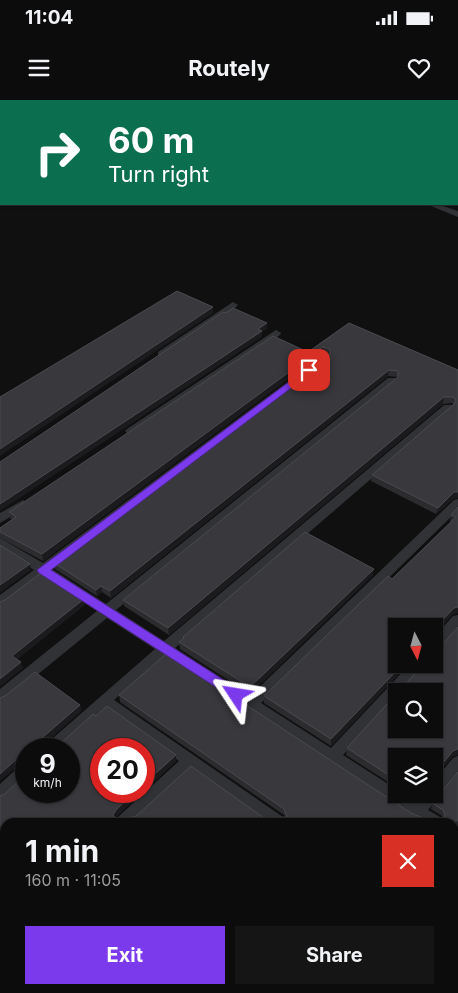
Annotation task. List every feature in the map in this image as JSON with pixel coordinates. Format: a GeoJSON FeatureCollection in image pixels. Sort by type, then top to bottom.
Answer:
{"type":"FeatureCollection","features":[{"type":"Feature","properties":{"kind":"lane"},"geometry":{"type":"LineString","coordinates":[[433,205],[458,214]]}},
{"type":"Feature","properties":{"kind":"lane"},"geometry":{"type":"LineString","coordinates":[[153,360],[233,305]]}},
{"type":"Feature","properties":{"kind":"lane"},"geometry":{"type":"LineString","coordinates":[[122,437],[276,333]]}},
{"type":"Feature","properties":{"kind":"lane"},"geometry":{"type":"LineString","coordinates":[[0,602],[324,358]]}},
{"type":"Feature","properties":{"kind":"lane"},"geometry":{"type":"LineString","coordinates":[[0,697],[108,612],[392,380]]}},
{"type":"Feature","properties":{"kind":"lane"},"geometry":{"type":"LineString","coordinates":[[62,738],[104,700],[448,407]]}},
{"type":"Feature","properties":{"kind":"lane"},"geometry":{"type":"LineString","coordinates":[[0,519],[32,497]]}},
{"type":"Feature","properties":{"kind":"lane"},"geometry":{"type":"LineString","coordinates":[[250,704],[458,504]]}},
{"type":"Feature","properties":{"kind":"lane"},"geometry":{"type":"LineString","coordinates":[[0,542],[427,818]]}},
{"type":"Feature","properties":{"kind":"lane"},"geometry":{"type":"LineString","coordinates":[[443,636],[458,620]]}},
{"type":"Feature","properties":{"kind":"lane"},"geometry":{"type":"LineString","coordinates":[[332,757],[410,673]]}},
{"type":"Feature","properties":{"kind":"lane"},"geometry":{"type":"LineString","coordinates":[[104,700],[190,761],[265,818]]}},
{"type":"Feature","properties":{"kind":"lane"},"geometry":{"type":"LineString","coordinates":[[128,818],[190,761]]}},
{"type":"Feature","properties":{"kind":"lane"},"geometry":{"type":"LineString","coordinates":[[443,781],[458,762]]}},
{"type":"Feature","properties":{"kind":"lane"},"geometry":{"type":"LineString","coordinates":[[0,794],[15,780]]}},
{"type":"Feature","properties":{"kind":"lane"},"geometry":{"type":"LineString","coordinates":[[417,812],[425,803]]}},
{"type":"Feature","properties":{"kind":"building"},"geometry":{"type":"Polygon","coordinates":[[[177,291],[213,307],[0,449],[0,397],[177,291]]]}},
{"type":"Feature","properties":{"kind":"building"},"geometry":{"type":"Polygon","coordinates":[[[233,308],[267,323],[258,329],[262,331],[0,504],[0,462],[223,312],[226,313],[233,308]]]}},
{"type":"Feature","properties":{"kind":"building"},"geometry":{"type":"Polygon","coordinates":[[[349,323],[458,370],[458,492],[454,492],[438,508],[372,475],[454,404],[456,400],[453,397],[444,397],[168,628],[123,600],[398,377],[398,371],[389,370],[110,591],[101,586],[96,590],[54,563],[330,355],[330,349],[323,347],[42,554],[0,532],[0,528],[16,517],[9,512],[273,336],[308,352],[349,323]]]}},
{"type":"Feature","properties":{"kind":"building"},"geometry":{"type":"Polygon","coordinates":[[[458,507],[458,607],[454,608],[443,620],[443,618],[388,618],[388,673],[394,673],[331,739],[264,696],[388,576],[392,579],[456,517],[451,515],[458,507]]]}},
{"type":"Feature","properties":{"kind":"building"},"geometry":{"type":"Polygon","coordinates":[[[305,532],[374,569],[250,687],[179,642],[183,637],[305,532]]]}},
{"type":"Feature","properties":{"kind":"building"},"geometry":{"type":"Polygon","coordinates":[[[0,545],[30,564],[0,585],[0,545]]]}},
{"type":"Feature","properties":{"kind":"building"},"geometry":{"type":"Polygon","coordinates":[[[42,572],[84,599],[12,656],[21,662],[0,679],[0,602],[42,572]]]}},
{"type":"Feature","properties":{"kind":"building"},"geometry":{"type":"Polygon","coordinates":[[[458,627],[458,749],[453,751],[443,763],[443,748],[388,748],[388,775],[347,748],[388,703],[388,738],[443,738],[443,683],[407,683],[415,673],[443,673],[443,644],[458,627]]]}},
{"type":"Feature","properties":{"kind":"building"},"geometry":{"type":"Polygon","coordinates":[[[167,653],[388,798],[388,803],[396,803],[423,818],[264,818],[287,817],[284,809],[119,695],[167,653]]]}},
{"type":"Feature","properties":{"kind":"building"},"geometry":{"type":"Polygon","coordinates":[[[35,672],[80,705],[43,738],[15,738],[15,761],[0,774],[0,698],[35,672]]]}},
{"type":"Feature","properties":{"kind":"building"},"geometry":{"type":"Polygon","coordinates":[[[107,706],[152,738],[90,738],[90,803],[123,803],[113,815],[115,818],[0,818],[0,796],[15,784],[15,803],[80,803],[80,738],[67,738],[93,714],[96,716],[107,706]]]}},
{"type":"Feature","properties":{"kind":"building"},"geometry":{"type":"Polygon","coordinates":[[[155,740],[176,755],[155,774],[155,740]]]}},
{"type":"Feature","properties":{"kind":"building"},"geometry":{"type":"Polygon","coordinates":[[[191,766],[264,818],[115,818],[135,817],[150,803],[155,803],[155,799],[191,766]]]}},
{"type":"Feature","properties":{"kind":"building"},"geometry":{"type":"Polygon","coordinates":[[[458,772],[458,818],[444,818],[443,810],[432,803],[443,803],[443,790],[458,772]]]}},
{"type":"Feature","properties":{"kind":"route"},"geometry":{"type":"LineString","coordinates":[[236,695],[43,570],[309,370]]}}]}
